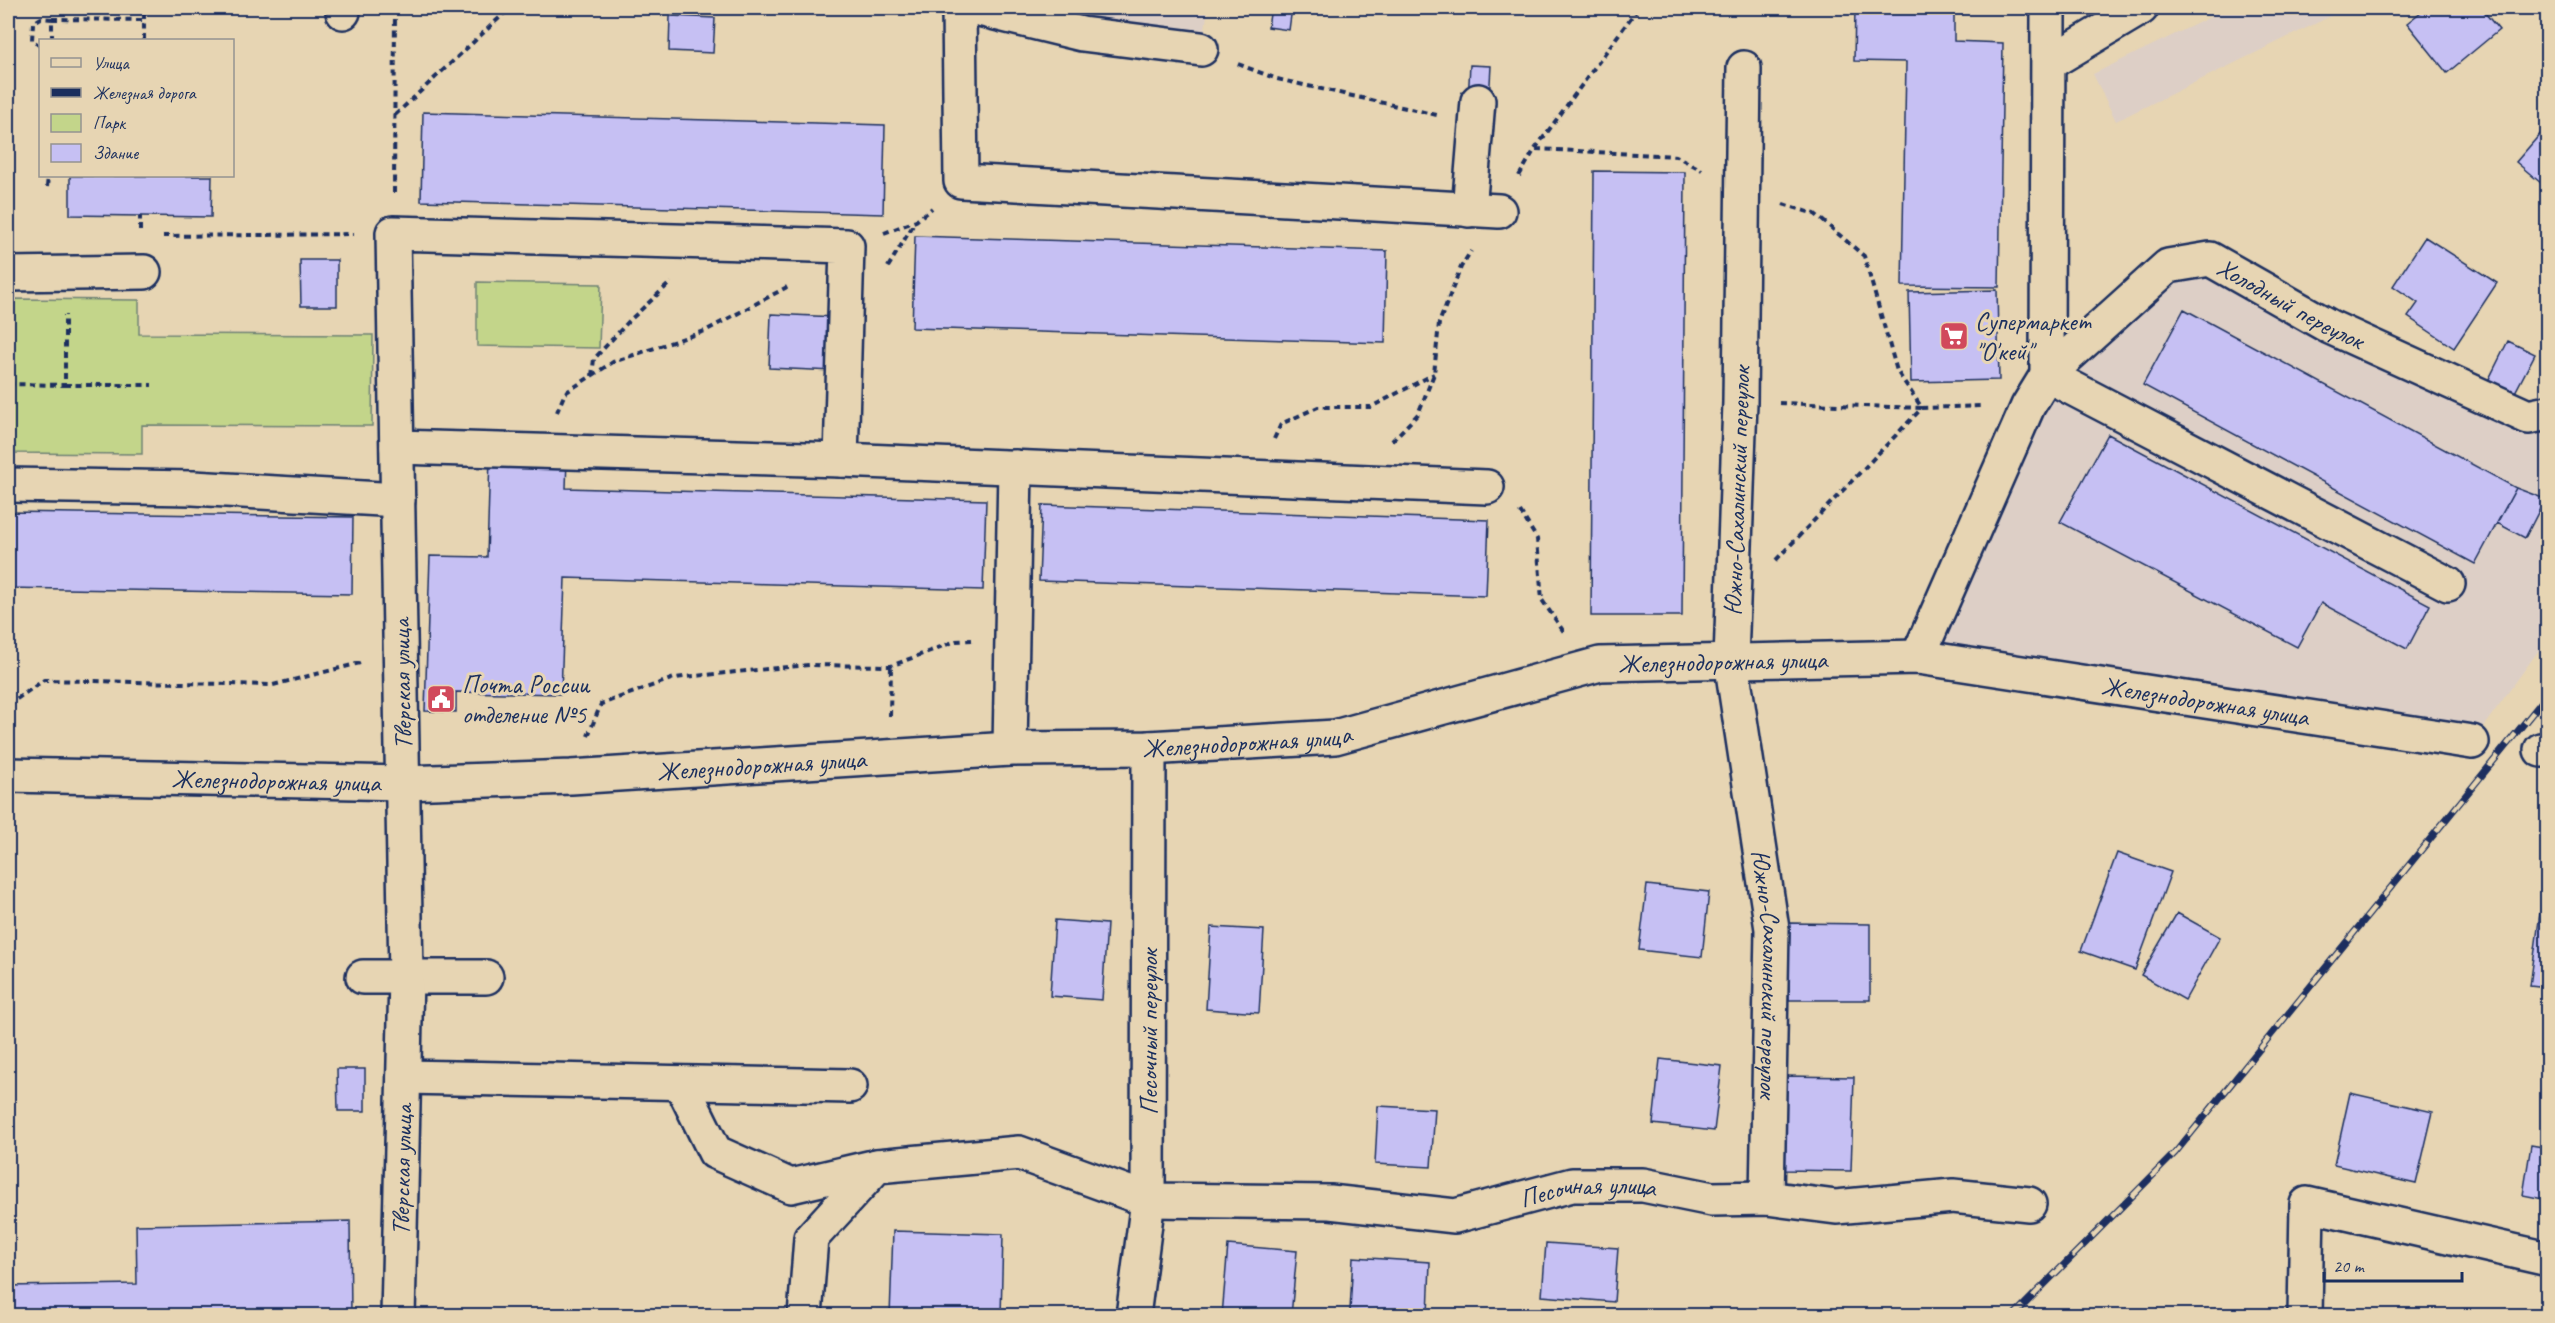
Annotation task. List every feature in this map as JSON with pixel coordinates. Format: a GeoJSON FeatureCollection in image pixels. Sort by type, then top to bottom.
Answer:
{"type":"FeatureCollection","features":[{"type":"Feature","properties":{"kind":"street"},"geometry":{"type":"LineString","coordinates":[[959,8],[961,181],[1484,211],[1477,112]]}},
{"type":"Feature","properties":{"kind":"street"},"geometry":{"type":"LineString","coordinates":[[975,8],[1082,34],[1201,49]]}},
{"type":"Feature","properties":{"kind":"street"},"geometry":{"type":"LineString","coordinates":[[2048,8],[2047,375],[2448,584]]}},
{"type":"Feature","properties":{"kind":"street"},"geometry":{"type":"LineString","coordinates":[[2049,63],[2141,8]]}},
{"type":"Feature","properties":{"kind":"street","name":"Южно-Сахалинский переулок"},"geometry":{"type":"LineString","coordinates":[[1744,68],[1740,402],[1731,660],[1772,929],[1767,1198]]}},
{"type":"Feature","properties":{"kind":"street"},"geometry":{"type":"LineString","coordinates":[[393,233],[847,246],[841,460]]}},
{"type":"Feature","properties":{"kind":"street","name":"Тверская улица"},"geometry":{"type":"LineString","coordinates":[[393,233],[406,977],[398,1316]]}},
{"type":"Feature","properties":{"kind":"street","name":"Холодный переулок"},"geometry":{"type":"LineString","coordinates":[[1918,657],[2028,406],[2047,375],[2168,266],[2210,259],[2330,327],[2528,417],[2547,413]]}},
{"type":"Feature","properties":{"kind":"street"},"geometry":{"type":"LineString","coordinates":[[8,274],[144,272]]}},
{"type":"Feature","properties":{"kind":"street"},"geometry":{"type":"LineString","coordinates":[[397,447],[841,460],[1487,487]]}},
{"type":"Feature","properties":{"kind":"street"},"geometry":{"type":"LineString","coordinates":[[1010,750],[1015,467]]}},
{"type":"Feature","properties":{"kind":"street"},"geometry":{"type":"LineString","coordinates":[[8,485],[193,488],[398,500]]}},
{"type":"Feature","properties":{"kind":"street","name":"Железнодорожная улица"},"geometry":{"type":"LineString","coordinates":[[8,775],[404,783],[571,777],[1010,750],[1149,748],[1335,736],[1600,664],[1918,657],[2472,742]]}},
{"type":"Feature","properties":{"kind":"street","name":"Песочный переулок"},"geometry":{"type":"LineString","coordinates":[[1133,1316],[1148,1200],[1149,748]]}},
{"type":"Feature","properties":{"kind":"street"},"geometry":{"type":"LineString","coordinates":[[363,977],[486,977]]}},
{"type":"Feature","properties":{"kind":"street"},"geometry":{"type":"LineString","coordinates":[[404,1077],[850,1086]]}},
{"type":"Feature","properties":{"kind":"street","name":"Песочная улица"},"geometry":{"type":"LineString","coordinates":[[681,1083],[716,1152],[791,1186],[877,1166],[1019,1153],[1148,1200],[1330,1202],[1455,1216],[1572,1185],[1643,1185],[1712,1199],[1767,1198],[1836,1207],[1953,1196],[2029,1204]]}},
{"type":"Feature","properties":{"kind":"street"},"geometry":{"type":"LineString","coordinates":[[805,1316],[811,1238],[877,1166]]}},
{"type":"Feature","properties":{"kind":"street"},"geometry":{"type":"LineString","coordinates":[[2305,1316],[2307,1204],[2547,1260]]}},
{"type":"Feature","properties":{"kind":"path"},"geometry":{"type":"LineString","coordinates":[[144,8],[144,39]]}},
{"type":"Feature","properties":{"kind":"path"},"geometry":{"type":"LineString","coordinates":[[393,233],[395,8]]}},
{"type":"Feature","properties":{"kind":"path"},"geometry":{"type":"LineString","coordinates":[[394,115],[510,8]]}},
{"type":"Feature","properties":{"kind":"path"},"geometry":{"type":"LineString","coordinates":[[1354,482],[1418,414],[1434,374],[1439,323],[1484,211],[1535,149],[1638,8]]}},
{"type":"Feature","properties":{"kind":"path"},"geometry":{"type":"LineString","coordinates":[[39,45],[32,40],[33,23],[41,18],[144,20]]}},
{"type":"Feature","properties":{"kind":"path"},"geometry":{"type":"LineString","coordinates":[[52,19],[52,39]]}},
{"type":"Feature","properties":{"kind":"path"},"geometry":{"type":"LineString","coordinates":[[1201,49],[1277,79],[1477,112]]}},
{"type":"Feature","properties":{"kind":"path"},"geometry":{"type":"LineString","coordinates":[[47,188],[48,177]]}},
{"type":"Feature","properties":{"kind":"path"},"geometry":{"type":"LineString","coordinates":[[140,216],[140,236]]}},
{"type":"Feature","properties":{"kind":"path"},"geometry":{"type":"LineString","coordinates":[[592,375],[594,359],[628,321],[666,288],[700,242]]}},
{"type":"Feature","properties":{"kind":"path"},"geometry":{"type":"LineString","coordinates":[[540,451],[565,393],[613,362],[705,331],[793,284],[812,246]]}},
{"type":"Feature","properties":{"kind":"path"},"geometry":{"type":"LineString","coordinates":[[1255,477],[1281,424],[1318,407],[1371,407],[1434,374]]}},
{"type":"Feature","properties":{"kind":"path"},"geometry":{"type":"LineString","coordinates":[[65,385],[152,385]]}},
{"type":"Feature","properties":{"kind":"path"},"geometry":{"type":"LineString","coordinates":[[1740,402],[1922,408],[2028,406]]}},
{"type":"Feature","properties":{"kind":"path"},"geometry":{"type":"LineString","coordinates":[[1732,606],[1922,408]]}},
{"type":"Feature","properties":{"kind":"path"},"geometry":{"type":"LineString","coordinates":[[1487,487],[1511,497],[1537,539],[1542,600],[1563,631],[1600,664]]}},
{"type":"Feature","properties":{"kind":"path"},"geometry":{"type":"LineString","coordinates":[[571,777],[601,704],[674,678],[809,665],[891,666],[956,641],[1012,637]]}},
{"type":"Feature","properties":{"kind":"path"},"geometry":{"type":"LineString","coordinates":[[8,705],[44,680],[273,685],[402,652]]}},
{"type":"Feature","properties":{"kind":"path"},"geometry":{"type":"LineString","coordinates":[[889,757],[891,666]]}},
{"type":"Feature","properties":{"kind":"shaded area"},"geometry":{"type":"Polygon","coordinates":[[[1057,8],[1208,8],[1204,36],[1090,20],[1057,8]]]}},
{"type":"Feature","properties":{"kind":"shaded area"},"geometry":{"type":"Polygon","coordinates":[[[2229,8],[2330,8],[2331,16],[2116,121],[2093,74],[2229,8]]]}},
{"type":"Feature","properties":{"kind":"shaded area"},"geometry":{"type":"Polygon","coordinates":[[[2210,259],[2528,417],[2547,393],[2547,639],[2472,742],[1918,657],[2027,406],[2168,266],[2210,259]]]}},
{"type":"Feature","properties":{"kind":"green space"},"geometry":{"type":"Polygon","coordinates":[[[477,282],[601,284],[599,348],[477,346],[477,282]]]}},
{"type":"Feature","properties":{"kind":"green space"},"geometry":{"type":"Polygon","coordinates":[[[8,299],[139,300],[139,334],[373,335],[372,426],[142,425],[142,454],[8,453],[8,299]]]}},
{"type":"Feature","properties":{"kind":"building"},"geometry":{"type":"Polygon","coordinates":[[[1271,8],[1292,8],[1289,30],[1268,27],[1271,8]]]}},
{"type":"Feature","properties":{"kind":"building"},"geometry":{"type":"Polygon","coordinates":[[[1855,8],[1954,8],[1954,41],[2003,43],[1999,287],[1902,286],[1906,62],[1854,61],[1855,8]]]}},
{"type":"Feature","properties":{"kind":"building"},"geometry":{"type":"Polygon","coordinates":[[[2426,8],[2481,8],[2499,30],[2447,73],[2407,23],[2426,8]]]}},
{"type":"Feature","properties":{"kind":"building"},"geometry":{"type":"Polygon","coordinates":[[[670,16],[715,18],[713,53],[669,51],[670,16]]]}},
{"type":"Feature","properties":{"kind":"building"},"geometry":{"type":"Polygon","coordinates":[[[1470,65],[1491,66],[1489,101],[1468,100],[1470,65]]]}},
{"type":"Feature","properties":{"kind":"building"},"geometry":{"type":"Polygon","coordinates":[[[423,112],[885,125],[883,214],[421,201],[423,112]]]}},
{"type":"Feature","properties":{"kind":"building"},"geometry":{"type":"Polygon","coordinates":[[[2548,125],[2548,189],[2516,162],[2548,125]]]}},
{"type":"Feature","properties":{"kind":"building"},"geometry":{"type":"Polygon","coordinates":[[[1594,171],[1685,172],[1682,616],[1591,616],[1594,171]]]}},
{"type":"Feature","properties":{"kind":"building"},"geometry":{"type":"Polygon","coordinates":[[[70,177],[212,177],[211,217],[70,215],[70,177]]]}},
{"type":"Feature","properties":{"kind":"building"},"geometry":{"type":"Polygon","coordinates":[[[915,236],[1387,251],[1385,343],[912,328],[915,236]]]}},
{"type":"Feature","properties":{"kind":"building"},"geometry":{"type":"Polygon","coordinates":[[[2425,237],[2497,283],[2454,348],[2408,317],[2418,303],[2393,286],[2425,237]]]}},
{"type":"Feature","properties":{"kind":"building"},"geometry":{"type":"Polygon","coordinates":[[[300,260],[337,260],[337,306],[301,306],[300,260]]]}},
{"type":"Feature","properties":{"kind":"building","name":"Супермаркет \"О'кей\""},"geometry":{"type":"Polygon","coordinates":[[[1997,290],[1999,380],[1911,382],[1909,292],[1997,290]]]}},
{"type":"Feature","properties":{"kind":"building"},"geometry":{"type":"Polygon","coordinates":[[[2184,309],[2516,488],[2475,564],[2143,385],[2184,309]]]}},
{"type":"Feature","properties":{"kind":"building"},"geometry":{"type":"Polygon","coordinates":[[[771,314],[836,317],[834,371],[769,368],[771,314]]]}},
{"type":"Feature","properties":{"kind":"building"},"geometry":{"type":"Polygon","coordinates":[[[2508,341],[2535,354],[2512,398],[2486,385],[2508,341]]]}},
{"type":"Feature","properties":{"kind":"building"},"geometry":{"type":"Polygon","coordinates":[[[2108,434],[2430,605],[2407,649],[2321,603],[2297,647],[2060,522],[2108,434]]]}},
{"type":"Feature","properties":{"kind":"building"},"geometry":{"type":"Polygon","coordinates":[[[490,457],[567,459],[566,488],[986,500],[983,590],[565,578],[561,694],[456,692],[456,712],[425,711],[430,556],[487,557],[490,457]]]}},
{"type":"Feature","properties":{"kind":"building"},"geometry":{"type":"Polygon","coordinates":[[[2516,488],[2545,499],[2525,538],[2497,523],[2516,488]]]}},
{"type":"Feature","properties":{"kind":"building"},"geometry":{"type":"Polygon","coordinates":[[[1042,505],[1489,520],[1486,596],[1039,581],[1042,505]]]}},
{"type":"Feature","properties":{"kind":"building"},"geometry":{"type":"Polygon","coordinates":[[[8,512],[353,517],[352,594],[8,588],[8,512]]]}},
{"type":"Feature","properties":{"kind":"building"},"geometry":{"type":"Polygon","coordinates":[[[2117,853],[2171,872],[2135,970],[2081,951],[2117,853]]]}},
{"type":"Feature","properties":{"kind":"building"},"geometry":{"type":"Polygon","coordinates":[[[1647,885],[1709,892],[1702,957],[1639,950],[1647,885]]]}},
{"type":"Feature","properties":{"kind":"building"},"geometry":{"type":"Polygon","coordinates":[[[2177,913],[2220,937],[2185,1000],[2141,975],[2177,913]]]}},
{"type":"Feature","properties":{"kind":"building"},"geometry":{"type":"Polygon","coordinates":[[[2540,913],[2548,914],[2548,988],[2530,986],[2540,913]]]}},
{"type":"Feature","properties":{"kind":"building"},"geometry":{"type":"Polygon","coordinates":[[[1055,920],[1107,924],[1102,1000],[1050,996],[1055,920]]]}},
{"type":"Feature","properties":{"kind":"building"},"geometry":{"type":"Polygon","coordinates":[[[1789,923],[1870,924],[1870,1000],[1789,1000],[1789,923]]]}},
{"type":"Feature","properties":{"kind":"building"},"geometry":{"type":"Polygon","coordinates":[[[1211,927],[1264,930],[1259,1013],[1206,1009],[1211,927]]]}},
{"type":"Feature","properties":{"kind":"building"},"geometry":{"type":"Polygon","coordinates":[[[1660,1059],[1722,1066],[1714,1131],[1653,1124],[1660,1059]]]}},
{"type":"Feature","properties":{"kind":"building"},"geometry":{"type":"Polygon","coordinates":[[[337,1069],[365,1069],[365,1111],[338,1111],[337,1069]]]}},
{"type":"Feature","properties":{"kind":"building"},"geometry":{"type":"Polygon","coordinates":[[[1784,1076],[1854,1077],[1851,1171],[1782,1170],[1784,1076]]]}},
{"type":"Feature","properties":{"kind":"building"},"geometry":{"type":"Polygon","coordinates":[[[2350,1093],[2433,1112],[2416,1184],[2334,1165],[2350,1093]]]}},
{"type":"Feature","properties":{"kind":"building"},"geometry":{"type":"Polygon","coordinates":[[[1378,1106],[1435,1109],[1431,1167],[1375,1164],[1378,1106]]]}},
{"type":"Feature","properties":{"kind":"building"},"geometry":{"type":"Polygon","coordinates":[[[2531,1145],[2548,1148],[2548,1200],[2523,1195],[2531,1145]]]}},
{"type":"Feature","properties":{"kind":"building"},"geometry":{"type":"Polygon","coordinates":[[[350,1221],[351,1316],[8,1316],[8,1286],[137,1284],[136,1225],[350,1221]]]}},
{"type":"Feature","properties":{"kind":"building"},"geometry":{"type":"Polygon","coordinates":[[[893,1231],[1003,1234],[1001,1316],[890,1316],[893,1231]]]}},
{"type":"Feature","properties":{"kind":"building"},"geometry":{"type":"Polygon","coordinates":[[[1546,1243],[1618,1248],[1614,1302],[1542,1296],[1546,1243]]]}},
{"type":"Feature","properties":{"kind":"building"},"geometry":{"type":"Polygon","coordinates":[[[1228,1245],[1297,1251],[1291,1316],[1222,1316],[1228,1245]]]}},
{"type":"Feature","properties":{"kind":"building"},"geometry":{"type":"Polygon","coordinates":[[[1353,1257],[1430,1262],[1428,1316],[1350,1311],[1353,1257]]]}},
{"type":"Feature","properties":{"kind":"railway"},"geometry":{"type":"LineString","coordinates":[[2013,1316],[2175,1153],[2548,694]]}},
{"type":"Feature","properties":{"kind":"place","name":"Супермаркет \"О'кей\""},"geometry":{"type":"Point","coordinates":[1954,336]}},
{"type":"Feature","properties":{"kind":"place","name":"Почта России отделение №5"},"geometry":{"type":"Point","coordinates":[441,699]}}]}
